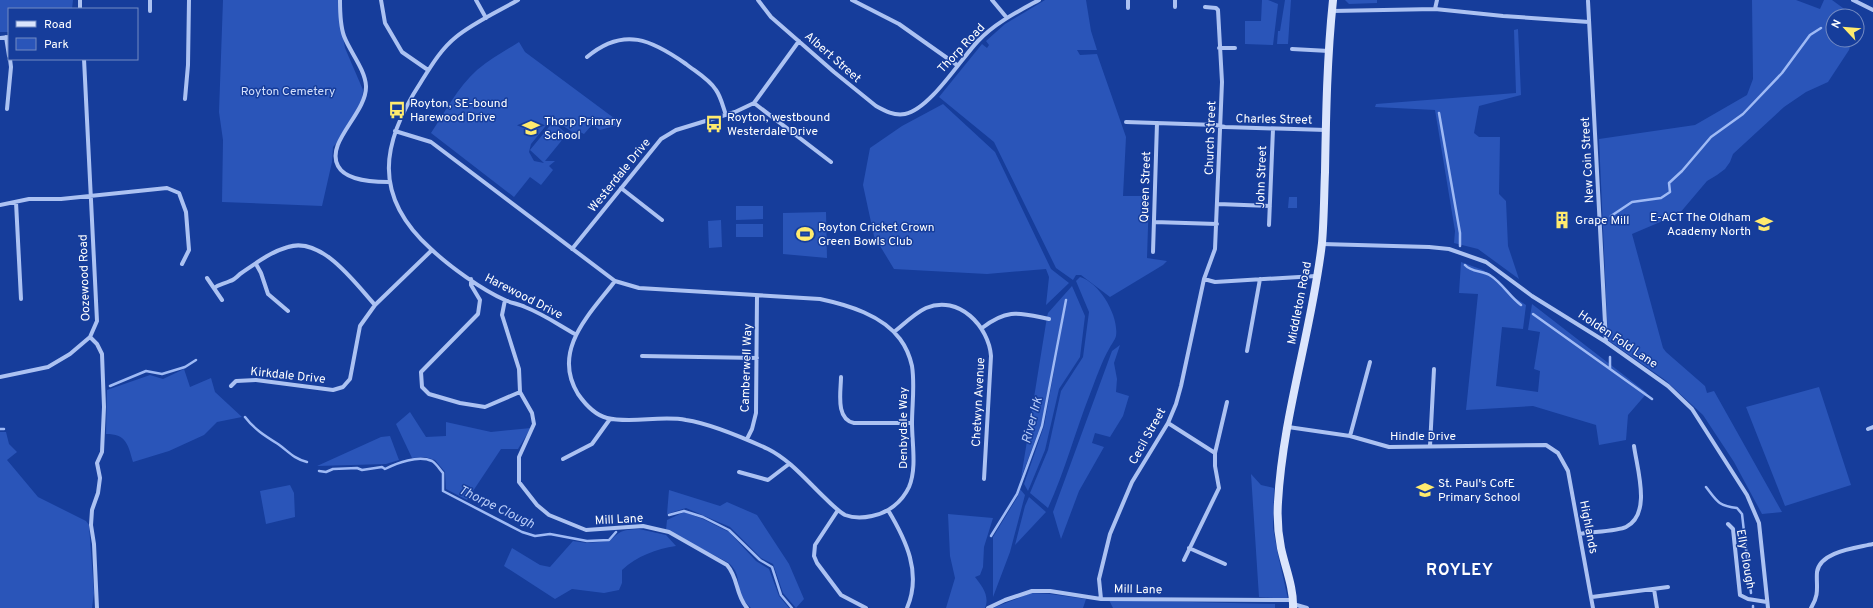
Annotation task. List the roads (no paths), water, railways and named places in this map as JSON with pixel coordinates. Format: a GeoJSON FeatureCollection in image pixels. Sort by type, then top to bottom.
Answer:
{"type":"FeatureCollection","features":[{"type":"Feature","properties":{"kind":"main road","name":"Middleton Road"},"geometry":{"type":"LineString","coordinates":[[1293,604],[1278,525],[1282,457],[1286,427],[1322,244],[1329,51],[1333,0]]}},
{"type":"Feature","properties":{"kind":"street"},"geometry":{"type":"LineString","coordinates":[[150,0],[150,11]]}},
{"type":"Feature","properties":{"kind":"street"},"geometry":{"type":"LineString","coordinates":[[185,99],[188,66],[189,0]]}},
{"type":"Feature","properties":{"kind":"street"},"geometry":{"type":"LineString","coordinates":[[340,0],[343,35],[363,74],[366,88],[363,102],[336,149],[336,162],[343,173],[370,182],[388,182]]}},
{"type":"Feature","properties":{"kind":"street"},"geometry":{"type":"LineString","coordinates":[[381,0],[385,23],[402,52],[428,70]]}},
{"type":"Feature","properties":{"kind":"street"},"geometry":{"type":"LineString","coordinates":[[476,0],[486,18]]}},
{"type":"Feature","properties":{"kind":"street","name":"Harewood Drive"},"geometry":{"type":"LineString","coordinates":[[518,0],[456,36],[445,46],[407,103],[395,132],[390,156],[388,182],[406,221],[432,250],[471,280],[505,300],[524,306],[543,315],[575,334]]}},
{"type":"Feature","properties":{"kind":"street","name":"Albert Street"},"geometry":{"type":"LineString","coordinates":[[758,0],[768,14],[834,72],[876,106],[891,113],[904,114]]}},
{"type":"Feature","properties":{"kind":"street"},"geometry":{"type":"LineString","coordinates":[[852,0],[899,24],[957,65]]}},
{"type":"Feature","properties":{"kind":"street"},"geometry":{"type":"LineString","coordinates":[[992,0],[1007,18]]}},
{"type":"Feature","properties":{"kind":"street","name":"Thorp Road"},"geometry":{"type":"LineString","coordinates":[[904,114],[912,112],[934,94],[979,40],[1007,18],[1039,0]]}},
{"type":"Feature","properties":{"kind":"street"},"geometry":{"type":"LineString","coordinates":[[1128,0],[1128,8]]}},
{"type":"Feature","properties":{"kind":"street"},"geometry":{"type":"LineString","coordinates":[[1175,7],[1176,0]]}},
{"type":"Feature","properties":{"kind":"street"},"geometry":{"type":"LineString","coordinates":[[1435,9],[1436,0]]}},
{"type":"Feature","properties":{"kind":"street"},"geometry":{"type":"LineString","coordinates":[[1853,0],[1873,10]]}},
{"type":"Feature","properties":{"kind":"street","name":"New Coin Street"},"geometry":{"type":"LineString","coordinates":[[1588,1],[1606,342]]}},
{"type":"Feature","properties":{"kind":"street","name":"Church Street"},"geometry":{"type":"LineString","coordinates":[[1204,279],[1215,249],[1222,82],[1218,10],[1216,8],[1205,7]]}},
{"type":"Feature","properties":{"kind":"street"},"geometry":{"type":"LineString","coordinates":[[1332,11],[1435,9],[1503,16],[1589,22]]}},
{"type":"Feature","properties":{"kind":"street"},"geometry":{"type":"LineString","coordinates":[[0,38],[7,37]]}},
{"type":"Feature","properties":{"kind":"street"},"geometry":{"type":"LineString","coordinates":[[587,57],[601,47],[616,41],[633,39],[650,42],[666,50],[711,83],[719,94],[726,115]]}},
{"type":"Feature","properties":{"kind":"street"},"geometry":{"type":"LineString","coordinates":[[799,41],[754,103],[831,162]]}},
{"type":"Feature","properties":{"kind":"street"},"geometry":{"type":"LineString","coordinates":[[1219,48],[1235,48]]}},
{"type":"Feature","properties":{"kind":"street"},"geometry":{"type":"LineString","coordinates":[[1292,49],[1329,51]]}},
{"type":"Feature","properties":{"kind":"street"},"geometry":{"type":"LineString","coordinates":[[6,109],[11,67],[10,60]]}},
{"type":"Feature","properties":{"kind":"street","name":"Oozewood Road"},"geometry":{"type":"LineString","coordinates":[[84,60],[97,321],[90,337],[97,344],[102,354],[104,408],[102,452],[97,463],[100,478],[98,493],[92,510],[91,525],[94,544],[97,608]]}},
{"type":"Feature","properties":{"kind":"street","name":"Westerdale Drive"},"geometry":{"type":"LineString","coordinates":[[572,249],[656,144],[665,136],[676,130],[726,115],[754,103]]}},
{"type":"Feature","properties":{"kind":"street","name":"Charles Street"},"geometry":{"type":"LineString","coordinates":[[1126,122],[1326,130]]}},
{"type":"Feature","properties":{"kind":"street","name":"Queen Street"},"geometry":{"type":"LineString","coordinates":[[1153,252],[1157,123]]}},
{"type":"Feature","properties":{"kind":"street","name":"John Street"},"geometry":{"type":"LineString","coordinates":[[1269,225],[1273,129]]}},
{"type":"Feature","properties":{"kind":"street"},"geometry":{"type":"LineString","coordinates":[[395,132],[431,142],[615,282]]}},
{"type":"Feature","properties":{"kind":"street"},"geometry":{"type":"LineString","coordinates":[[0,205],[29,199],[90,197],[167,188],[179,193],[186,212],[188,250],[182,264]]}},
{"type":"Feature","properties":{"kind":"street"},"geometry":{"type":"LineString","coordinates":[[621,188],[662,220]]}},
{"type":"Feature","properties":{"kind":"street"},"geometry":{"type":"LineString","coordinates":[[16,202],[21,299]]}},
{"type":"Feature","properties":{"kind":"street"},"geometry":{"type":"LineString","coordinates":[[1218,204],[1270,206]]}},
{"type":"Feature","properties":{"kind":"street"},"geometry":{"type":"LineString","coordinates":[[1154,222],[1217,224]]}},
{"type":"Feature","properties":{"kind":"street","name":"Holden Fold Lane"},"geometry":{"type":"LineString","coordinates":[[1322,244],[1429,247],[1457,252],[1486,262],[1532,296],[1606,342],[1668,386],[1692,409],[1747,495],[1759,524],[1768,608]]}},
{"type":"Feature","properties":{"kind":"street"},"geometry":{"type":"LineString","coordinates":[[214,288],[218,285],[230,282],[271,254],[290,246],[307,246],[324,253],[341,267],[375,305]]}},
{"type":"Feature","properties":{"kind":"street","name":"Kirkdale Drive"},"geometry":{"type":"LineString","coordinates":[[231,386],[236,381],[256,380],[334,390],[342,387],[350,379],[360,326],[375,305],[432,250]]}},
{"type":"Feature","properties":{"kind":"street"},"geometry":{"type":"LineString","coordinates":[[256,264],[261,273],[268,294],[288,311]]}},
{"type":"Feature","properties":{"kind":"street"},"geometry":{"type":"LineString","coordinates":[[1204,279],[1215,282],[1316,276]]}},
{"type":"Feature","properties":{"kind":"street"},"geometry":{"type":"LineString","coordinates":[[207,278],[222,300]]}},
{"type":"Feature","properties":{"kind":"street","name":"Cecil Street"},"geometry":{"type":"LineString","coordinates":[[1101,598],[1099,579],[1110,534],[1132,482],[1168,423],[1181,386],[1204,279]]}},
{"type":"Feature","properties":{"kind":"street"},"geometry":{"type":"LineString","coordinates":[[1247,351],[1260,279]]}},
{"type":"Feature","properties":{"kind":"street"},"geometry":{"type":"LineString","coordinates":[[471,280],[471,286],[480,300],[478,314],[421,372],[422,387],[429,394],[460,403],[485,407],[520,392]]}},
{"type":"Feature","properties":{"kind":"street","name":"Denbydale Way"},"geometry":{"type":"LineString","coordinates":[[615,282],[639,288],[758,296],[814,298],[834,302],[877,320],[894,332],[908,352],[912,368],[913,464],[911,480],[900,500],[888,510],[874,516],[859,517],[845,514],[838,510],[780,456],[747,439],[688,420],[610,418],[592,410],[582,400],[575,388],[570,374],[569,358],[575,334],[615,282]]}},
{"type":"Feature","properties":{"kind":"street","name":"Camberwell Way"},"geometry":{"type":"LineString","coordinates":[[747,439],[752,429],[756,413],[758,296]]}},
{"type":"Feature","properties":{"kind":"street","name":"Mill Lane"},"geometry":{"type":"LineString","coordinates":[[505,300],[502,315],[519,369],[520,392],[532,413],[534,424],[519,457],[519,482],[537,505],[549,515],[586,530],[643,526],[669,532],[727,565],[734,573],[738,594],[747,608]]}},
{"type":"Feature","properties":{"kind":"street","name":"Chetwyn Avenue"},"geometry":{"type":"LineString","coordinates":[[894,332],[923,310],[938,306],[952,307],[965,312],[982,328],[989,341],[991,356],[984,478]]}},
{"type":"Feature","properties":{"kind":"street"},"geometry":{"type":"LineString","coordinates":[[982,328],[996,318],[1014,313],[1049,319]]}},
{"type":"Feature","properties":{"kind":"street"},"geometry":{"type":"LineString","coordinates":[[0,377],[48,367],[70,354],[90,337]]}},
{"type":"Feature","properties":{"kind":"street"},"geometry":{"type":"LineString","coordinates":[[642,356],[757,358]]}},
{"type":"Feature","properties":{"kind":"street"},"geometry":{"type":"LineString","coordinates":[[1350,436],[1370,362]]}},
{"type":"Feature","properties":{"kind":"street"},"geometry":{"type":"LineString","coordinates":[[1430,446],[1434,369]]}},
{"type":"Feature","properties":{"kind":"street"},"geometry":{"type":"LineString","coordinates":[[841,377],[841,411],[848,421],[854,423],[912,423]]}},
{"type":"Feature","properties":{"kind":"street"},"geometry":{"type":"LineString","coordinates":[[1184,560],[1219,488],[1215,466],[1215,454],[1227,402]]}},
{"type":"Feature","properties":{"kind":"street"},"geometry":{"type":"LineString","coordinates":[[563,459],[592,444],[610,418]]}},
{"type":"Feature","properties":{"kind":"street"},"geometry":{"type":"LineString","coordinates":[[1168,423],[1215,454]]}},
{"type":"Feature","properties":{"kind":"street","name":"Hindle Drive"},"geometry":{"type":"LineString","coordinates":[[1286,427],[1350,436],[1389,447],[1546,445],[1558,452]]}},
{"type":"Feature","properties":{"kind":"street"},"geometry":{"type":"LineString","coordinates":[[1580,534],[1626,527],[1638,516],[1642,503],[1634,446]]}},
{"type":"Feature","properties":{"kind":"street","name":"Highlands"},"geometry":{"type":"LineString","coordinates":[[1558,452],[1568,471],[1594,608]]}},
{"type":"Feature","properties":{"kind":"street"},"geometry":{"type":"LineString","coordinates":[[738,472],[768,480],[790,464]]}},
{"type":"Feature","properties":{"kind":"street"},"geometry":{"type":"LineString","coordinates":[[838,510],[815,545],[814,556],[817,563],[841,595],[866,608]]}},
{"type":"Feature","properties":{"kind":"street"},"geometry":{"type":"LineString","coordinates":[[888,510],[904,537],[911,562],[912,586],[907,608]]}},
{"type":"Feature","properties":{"kind":"street","name":"Elly Clough"},"geometry":{"type":"LineString","coordinates":[[1728,524],[1733,529],[1740,595],[1748,599],[1768,602]]}},
{"type":"Feature","properties":{"kind":"street"},"geometry":{"type":"LineString","coordinates":[[1811,608],[1815,603],[1818,588],[1817,571],[1822,561],[1836,552],[1873,544]]}},
{"type":"Feature","properties":{"kind":"street"},"geometry":{"type":"LineString","coordinates":[[1189,548],[1225,564]]}},
{"type":"Feature","properties":{"kind":"street"},"geometry":{"type":"LineString","coordinates":[[1592,597],[1668,587]]}},
{"type":"Feature","properties":{"kind":"street"},"geometry":{"type":"LineString","coordinates":[[1654,589],[1658,608]]}},
{"type":"Feature","properties":{"kind":"street","name":"Mill Lane"},"geometry":{"type":"LineString","coordinates":[[988,608],[1005,600],[1032,591],[1050,591],[1101,598],[1293,604],[1308,608]]}},
{"type":"Feature","properties":{"kind":"waterway"},"geometry":{"type":"LineString","coordinates":[[1611,216],[1632,202],[1661,198],[1670,192],[1669,183],[1682,171],[1711,137],[1743,114],[1782,73],[1810,35],[1821,28]]}},
{"type":"Feature","properties":{"kind":"waterway"},"geometry":{"type":"LineString","coordinates":[[1439,113],[1460,233],[1460,246]]}},
{"type":"Feature","properties":{"kind":"waterway"},"geometry":{"type":"LineString","coordinates":[[1465,265],[1468,268],[1491,276],[1499,282],[1521,305]]}},
{"type":"Feature","properties":{"kind":"waterway","name":"River Irk"},"geometry":{"type":"LineString","coordinates":[[991,536],[1017,494],[1042,426],[1066,300]]}},
{"type":"Feature","properties":{"kind":"waterway"},"geometry":{"type":"LineString","coordinates":[[1533,314],[1652,399]]}},
{"type":"Feature","properties":{"kind":"waterway"},"geometry":{"type":"LineString","coordinates":[[1610,357],[1610,369]]}},
{"type":"Feature","properties":{"kind":"waterway"},"geometry":{"type":"LineString","coordinates":[[110,386],[146,371],[162,374],[185,367],[196,360]]}},
{"type":"Feature","properties":{"kind":"waterway","name":"Thorpe Clough"},"geometry":{"type":"LineString","coordinates":[[245,417],[264,435],[295,457],[307,462]]}},
{"type":"Feature","properties":{"kind":"waterway","name":"Thorpe Clough"},"geometry":{"type":"LineString","coordinates":[[319,471],[326,472],[333,469],[357,468],[362,470],[382,467],[385,469],[408,460],[426,459],[432,461],[443,473],[443,491],[522,532],[535,536],[550,534],[587,541],[609,540],[616,532]]}},
{"type":"Feature","properties":{"kind":"waterway"},"geometry":{"type":"LineString","coordinates":[[1706,487],[1718,502],[1726,506],[1737,508],[1742,514],[1751,593]]}},
{"type":"Feature","properties":{"kind":"waterway","name":"Thorpe Clough"},"geometry":{"type":"LineString","coordinates":[[669,515],[684,511],[703,517],[729,530],[760,560],[772,567],[781,595],[792,608]]}},
{"type":"Feature","properties":{"kind":"place","name":"Royton, SE-bound Harewood Drive"},"geometry":{"type":"Point","coordinates":[397,110]}},
{"type":"Feature","properties":{"kind":"place","name":"Royton, westbound Westerdale Drive"},"geometry":{"type":"Point","coordinates":[714,124]}},
{"type":"Feature","properties":{"kind":"place","name":"Thorp Primary School"},"geometry":{"type":"Point","coordinates":[531,128]}},
{"type":"Feature","properties":{"kind":"place","name":"Grape Mill"},"geometry":{"type":"Point","coordinates":[1562,220]}},
{"type":"Feature","properties":{"kind":"place","name":"E-ACT The Oldham Academy North"},"geometry":{"type":"Point","coordinates":[1764,224]}},
{"type":"Feature","properties":{"kind":"place","name":"Royton Cricket Crown Green Bowls Club"},"geometry":{"type":"Point","coordinates":[805,234]}},
{"type":"Feature","properties":{"kind":"place","name":"St. Paul's CofE Primary School"},"geometry":{"type":"Point","coordinates":[1425,490]}},
{"type":"Feature","properties":{"kind":"district","name":"ROYLEY"},"geometry":{"type":"Point","coordinates":[1460,569]}},
{"type":"Feature","properties":{"kind":"park label","name":"Royton Cemetery"},"geometry":{"type":"Point","coordinates":[288,91]}}]}
